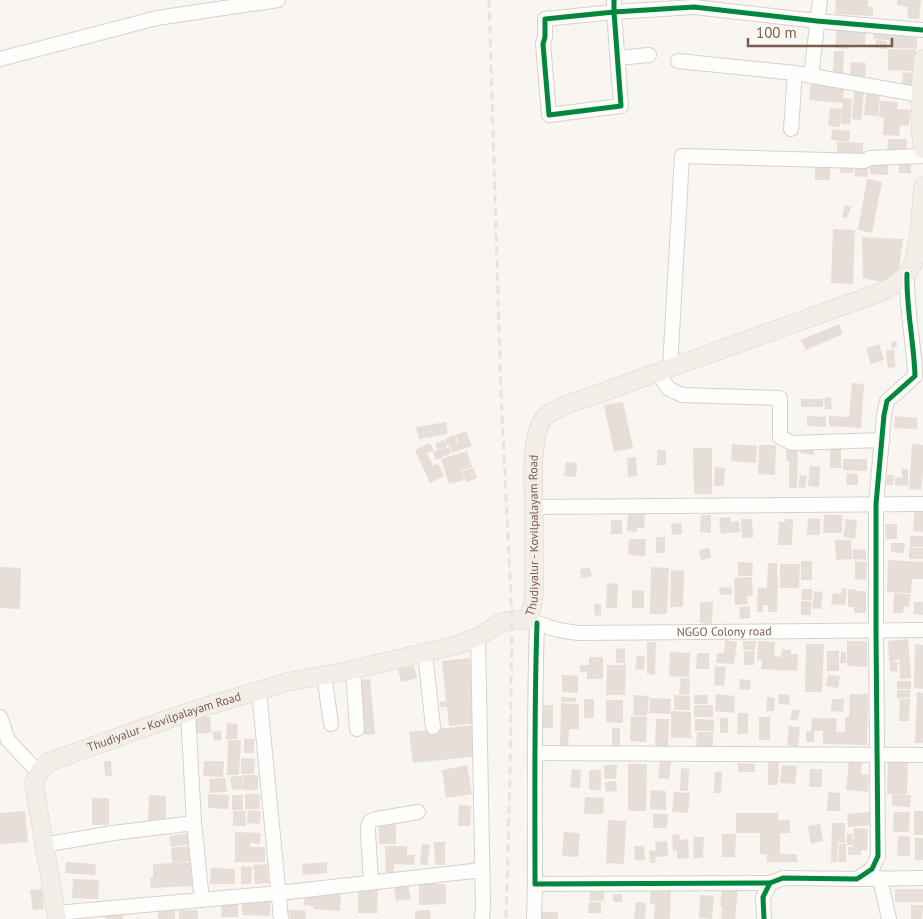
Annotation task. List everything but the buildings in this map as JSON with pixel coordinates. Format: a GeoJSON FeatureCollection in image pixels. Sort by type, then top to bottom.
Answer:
{"type":"FeatureCollection","features":[{"type":"Feature","properties":{"kind":"main road"},"geometry":{"type":"LineString","coordinates":[[923,59],[921,134],[923,149]]}},
{"type":"Feature","properties":{"kind":"main road"},"geometry":{"type":"LineString","coordinates":[[914,267],[923,186]]}},
{"type":"Feature","properties":{"kind":"main road","name":"Thudiyalur - Kovilpalayam Road"},"geometry":{"type":"LineString","coordinates":[[38,773],[49,762],[188,712],[259,690],[287,682],[353,670],[458,645],[478,637],[500,623],[512,620],[532,621],[530,614],[534,592],[534,462],[538,430],[549,413],[884,291],[914,267]]}},
{"type":"Feature","properties":{"kind":"main road"},"geometry":{"type":"LineString","coordinates":[[38,773],[34,784],[56,916]]}},
{"type":"Feature","properties":{"kind":"street"},"geometry":{"type":"LineString","coordinates":[[0,59],[209,5],[278,0]]}},
{"type":"Feature","properties":{"kind":"street"},"geometry":{"type":"LineString","coordinates":[[811,76],[820,0]]}},
{"type":"Feature","properties":{"kind":"street"},"geometry":{"type":"LineString","coordinates":[[614,6],[621,106],[549,115],[543,44],[545,38],[545,19],[614,6],[694,7],[817,21],[923,30]]}},
{"type":"Feature","properties":{"kind":"street"},"geometry":{"type":"LineString","coordinates":[[617,58],[649,55]]}},
{"type":"Feature","properties":{"kind":"street"},"geometry":{"type":"LineString","coordinates":[[678,61],[795,73],[922,101]]}},
{"type":"Feature","properties":{"kind":"street"},"geometry":{"type":"LineString","coordinates":[[791,128],[795,73]]}},
{"type":"Feature","properties":{"kind":"street"},"geometry":{"type":"LineString","coordinates":[[882,440],[792,442],[780,437],[780,398],[682,395],[669,389],[664,370],[682,156],[864,160],[870,158],[923,156]]}},
{"type":"Feature","properties":{"kind":"street"},"geometry":{"type":"LineString","coordinates":[[857,879],[872,869],[878,856],[876,504],[887,401],[919,376],[914,359],[907,295],[914,267]]}},
{"type":"Feature","properties":{"kind":"street"},"geometry":{"type":"LineString","coordinates":[[534,507],[923,504]]}},
{"type":"Feature","properties":{"kind":"street"},"geometry":{"type":"LineString","coordinates":[[532,621],[536,753],[534,919]]}},
{"type":"Feature","properties":{"kind":"street","name":"NGGO Colony road"},"geometry":{"type":"LineString","coordinates":[[532,621],[558,630],[578,633],[923,630]]}},
{"type":"Feature","properties":{"kind":"street"},"geometry":{"type":"LineString","coordinates":[[478,637],[482,919]]}},
{"type":"Feature","properties":{"kind":"street"},"geometry":{"type":"LineString","coordinates":[[425,653],[433,726]]}},
{"type":"Feature","properties":{"kind":"street"},"geometry":{"type":"LineString","coordinates":[[353,670],[357,729]]}},
{"type":"Feature","properties":{"kind":"street"},"geometry":{"type":"LineString","coordinates":[[324,675],[331,724]]}},
{"type":"Feature","properties":{"kind":"street"},"geometry":{"type":"LineString","coordinates":[[259,690],[282,919]]}},
{"type":"Feature","properties":{"kind":"street"},"geometry":{"type":"LineString","coordinates":[[188,712],[194,823],[202,900]]}},
{"type":"Feature","properties":{"kind":"street"},"geometry":{"type":"LineString","coordinates":[[0,717],[8,740],[38,773]]}},
{"type":"Feature","properties":{"kind":"street"},"geometry":{"type":"LineString","coordinates":[[536,753],[923,755]]}},
{"type":"Feature","properties":{"kind":"street"},"geometry":{"type":"LineString","coordinates":[[371,882],[368,832],[370,821],[418,812]]}},
{"type":"Feature","properties":{"kind":"street"},"geometry":{"type":"LineString","coordinates":[[44,845],[113,833],[194,823]]}},
{"type":"Feature","properties":{"kind":"street"},"geometry":{"type":"LineString","coordinates":[[56,916],[482,870]]}},
{"type":"Feature","properties":{"kind":"street"},"geometry":{"type":"LineString","coordinates":[[535,884],[770,884],[783,878],[923,878]]}},
{"type":"Feature","properties":{"kind":"street"},"geometry":{"type":"LineString","coordinates":[[880,878],[889,919]]}},
{"type":"Feature","properties":{"kind":"street"},"geometry":{"type":"LineString","coordinates":[[764,919],[764,897],[770,884]]}},
{"type":"Feature","properties":{"kind":"railway"},"geometry":{"type":"LineString","coordinates":[[489,0],[501,393],[512,620],[506,919]]}},
{"type":"Feature","properties":{"kind":"cycle path"},"geometry":{"type":"LineString","coordinates":[[614,0],[614,12],[621,106],[549,115],[543,44],[545,19],[614,12],[694,7],[817,21],[923,30]]}},
{"type":"Feature","properties":{"kind":"cycle path"},"geometry":{"type":"LineString","coordinates":[[764,919],[763,897],[770,883],[783,878],[857,879],[872,869],[878,856],[876,504],[887,401],[915,376],[907,274]]}},
{"type":"Feature","properties":{"kind":"cycle path"},"geometry":{"type":"LineString","coordinates":[[537,623],[535,884],[770,883]]}}]}
